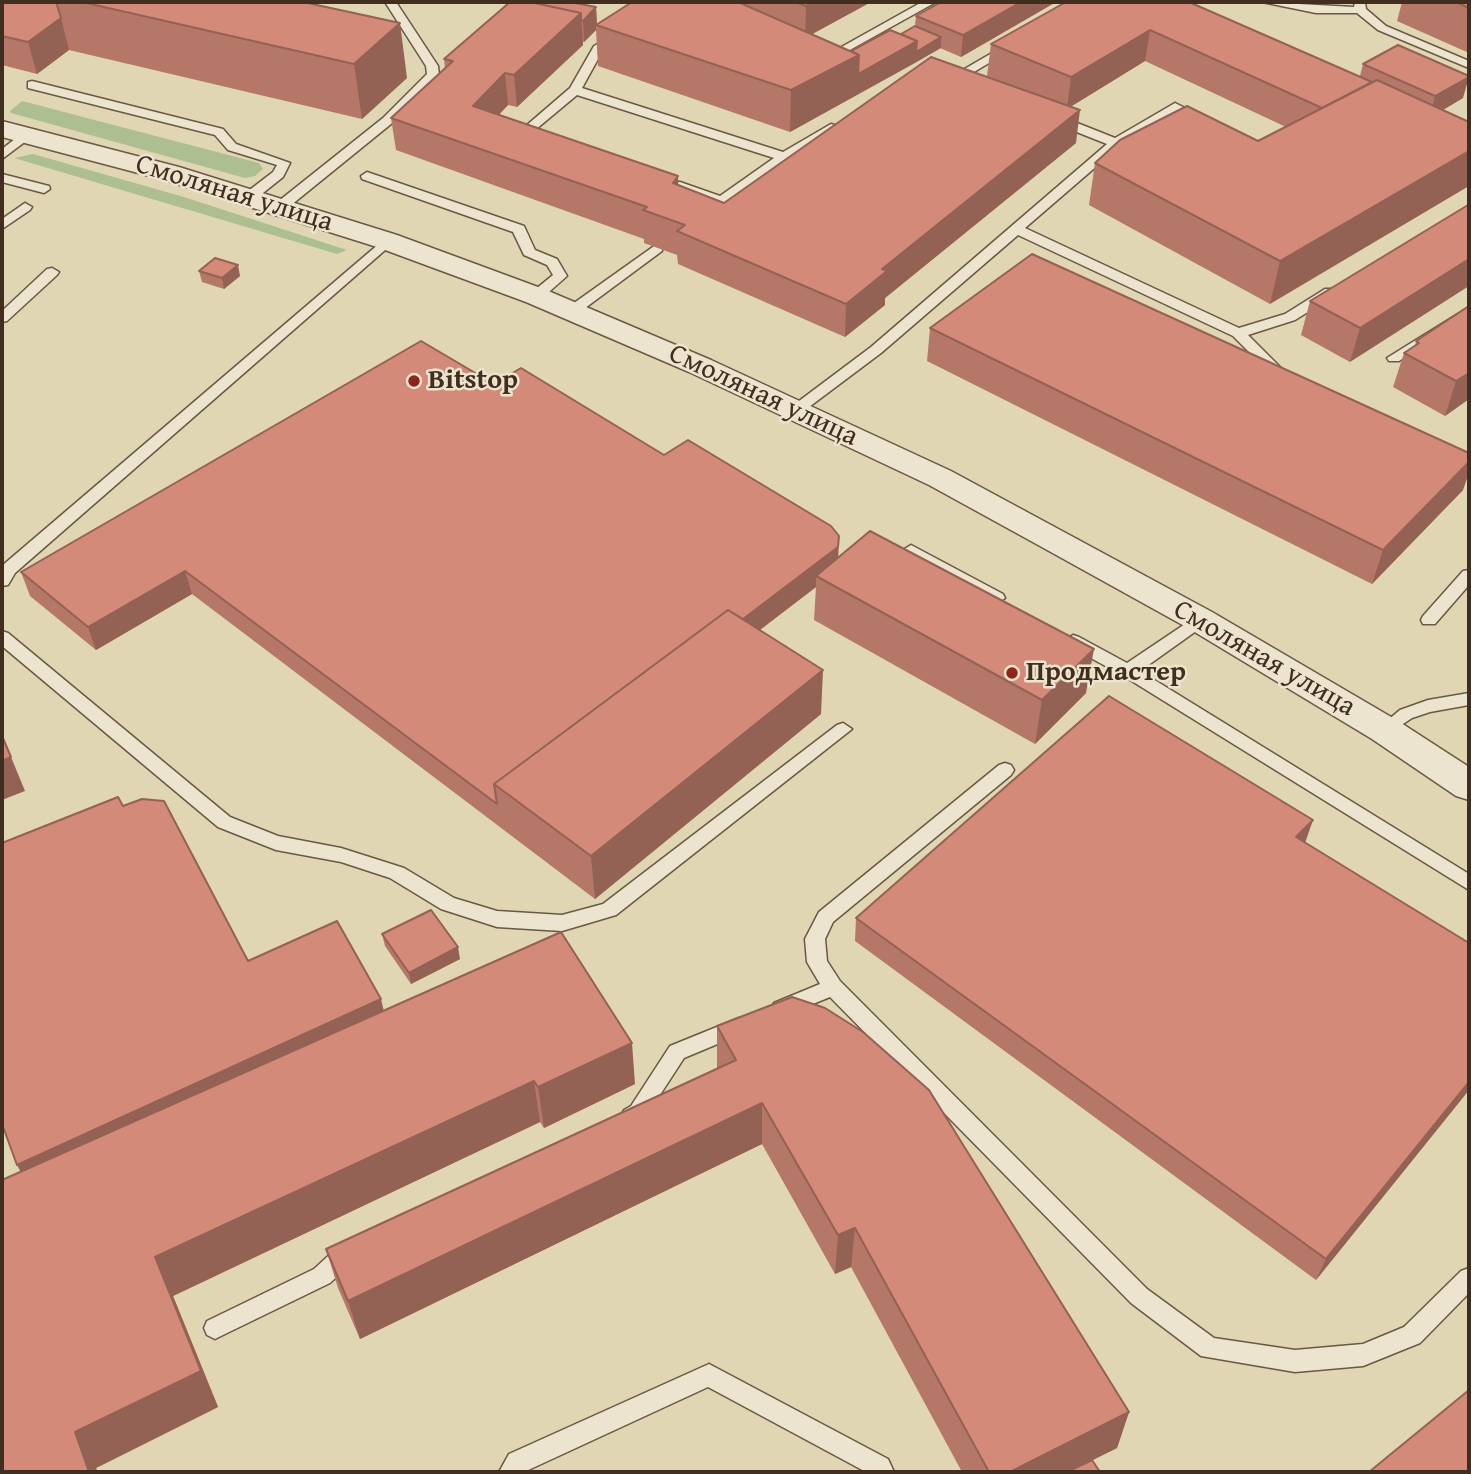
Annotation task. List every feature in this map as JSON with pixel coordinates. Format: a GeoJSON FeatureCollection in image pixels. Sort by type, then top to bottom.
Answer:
{"type":"FeatureCollection","features":[{"type":"Feature","properties":{"kind":"street","name":"Смоляная улица"},"geometry":{"type":"LineString","coordinates":[[15,132],[280,207],[387,241],[536,296],[796,410],[940,478],[1200,620],[1385,730],[1469,786]]}},
{"type":"Feature","properties":{"kind":"lane"},"geometry":{"type":"LineString","coordinates":[[280,207],[387,121],[433,75],[432,66],[391,2]]}},
{"type":"Feature","properties":{"kind":"lane"},"geometry":{"type":"LineString","coordinates":[[809,57],[821,62],[930,2]]}},
{"type":"Feature","properties":{"kind":"lane"},"geometry":{"type":"LineString","coordinates":[[1268,2],[1316,10],[1360,6],[1382,28],[1469,65]]}},
{"type":"Feature","properties":{"kind":"lane"},"geometry":{"type":"LineString","coordinates":[[552,140],[526,131],[575,90],[598,48],[629,28]]}},
{"type":"Feature","properties":{"kind":"lane"},"geometry":{"type":"LineString","coordinates":[[954,79],[1025,38]]}},
{"type":"Feature","properties":{"kind":"lane"},"geometry":{"type":"LineString","coordinates":[[32,85],[219,131],[232,147],[284,163],[278,174],[248,198]]}},
{"type":"Feature","properties":{"kind":"lane"},"geometry":{"type":"LineString","coordinates":[[575,90],[784,157]]}},
{"type":"Feature","properties":{"kind":"lane"},"geometry":{"type":"LineString","coordinates":[[796,410],[876,350],[1116,143],[1175,107],[1212,124]]}},
{"type":"Feature","properties":{"kind":"lane"},"geometry":{"type":"LineString","coordinates":[[1042,113],[1116,143]]}},
{"type":"Feature","properties":{"kind":"lane"},"geometry":{"type":"LineString","coordinates":[[692,223],[784,157],[844,121]]}},
{"type":"Feature","properties":{"kind":"lane"},"geometry":{"type":"LineString","coordinates":[[2,155],[15,132]]}},
{"type":"Feature","properties":{"kind":"lane"},"geometry":{"type":"LineString","coordinates":[[367,176],[519,229],[529,252],[552,262],[558,269],[559,276],[536,296]]}},
{"type":"Feature","properties":{"kind":"lane"},"geometry":{"type":"LineString","coordinates":[[2,178],[44,189]]}},
{"type":"Feature","properties":{"kind":"lane"},"geometry":{"type":"LineString","coordinates":[[656,178],[721,201]]}},
{"type":"Feature","properties":{"kind":"lane"},"geometry":{"type":"LineString","coordinates":[[2,225],[24,207]]}},
{"type":"Feature","properties":{"kind":"lane"},"geometry":{"type":"LineString","coordinates":[[1016,229],[1238,333],[1275,373],[1299,386]]}},
{"type":"Feature","properties":{"kind":"lane"},"geometry":{"type":"LineString","coordinates":[[2,581],[9,569],[387,241]]}},
{"type":"Feature","properties":{"kind":"lane"},"geometry":{"type":"LineString","coordinates":[[572,311],[657,248]]}},
{"type":"Feature","properties":{"kind":"lane"},"geometry":{"type":"LineString","coordinates":[[2,318],[52,272]]}},
{"type":"Feature","properties":{"kind":"lane"},"geometry":{"type":"LineString","coordinates":[[1238,333],[1290,317],[1346,282]]}},
{"type":"Feature","properties":{"kind":"lane"},"geometry":{"type":"LineString","coordinates":[[1394,358],[1469,311]]}},
{"type":"Feature","properties":{"kind":"lane"},"geometry":{"type":"LineString","coordinates":[[911,550],[1008,604]]}},
{"type":"Feature","properties":{"kind":"lane"},"geometry":{"type":"LineString","coordinates":[[1429,620],[1469,575]]}},
{"type":"Feature","properties":{"kind":"lane"},"geometry":{"type":"LineString","coordinates":[[1128,671],[1200,620]]}},
{"type":"Feature","properties":{"kind":"lane"},"geometry":{"type":"LineString","coordinates":[[1056,631],[1128,671],[1469,883]]}},
{"type":"Feature","properties":{"kind":"lane"},"geometry":{"type":"LineString","coordinates":[[2,637],[224,822],[276,843],[341,855],[397,873],[448,904],[497,919],[562,923],[609,910],[843,729]]}},
{"type":"Feature","properties":{"kind":"lane"},"geometry":{"type":"LineString","coordinates":[[1385,730],[1417,710],[1469,699]]}},
{"type":"Feature","properties":{"kind":"lane"},"geometry":{"type":"LineString","coordinates":[[1005,770],[826,917],[815,939],[817,962],[832,987],[1139,1296],[1209,1348],[1295,1361],[1363,1354],[1412,1335],[1469,1278]]}},
{"type":"Feature","properties":{"kind":"lane"},"geometry":{"type":"LineString","coordinates":[[613,1124],[639,1112],[677,1052],[832,987]]}},
{"type":"Feature","properties":{"kind":"lane"},"geometry":{"type":"LineString","coordinates":[[215,1328],[322,1276],[361,1240]]}},
{"type":"Feature","properties":{"kind":"lane"},"geometry":{"type":"LineString","coordinates":[[511,1472],[517,1462],[709,1375],[880,1467],[882,1472]]}},
{"type":"Feature","properties":{"kind":"green space"},"geometry":{"type":"Polygon","coordinates":[[[22,101],[259,163],[263,169],[255,176],[245,178],[11,113],[22,101]]]}},
{"type":"Feature","properties":{"kind":"green space"},"geometry":{"type":"Polygon","coordinates":[[[33,154],[184,197],[347,250],[337,254],[14,158],[33,154]]]}},
{"type":"Feature","properties":{"kind":"building"},"geometry":{"type":"Polygon","coordinates":[[[2,2],[56,2],[61,18],[28,42],[2,36],[2,2]]]}},
{"type":"Feature","properties":{"kind":"building"},"geometry":{"type":"Polygon","coordinates":[[[82,2],[303,2],[400,23],[354,64],[82,2]]]}},
{"type":"Feature","properties":{"kind":"building"},"geometry":{"type":"Polygon","coordinates":[[[510,2],[530,2],[581,13],[514,75],[505,73],[473,106],[678,176],[673,183],[724,203],[931,57],[1080,110],[882,269],[887,271],[846,304],[677,231],[685,225],[643,210],[647,207],[391,118],[453,61],[444,59],[510,2]]]}},
{"type":"Feature","properties":{"kind":"building"},"geometry":{"type":"Polygon","coordinates":[[[530,2],[570,2],[596,7],[583,21],[581,13],[530,2]]]}},
{"type":"Feature","properties":{"kind":"building"},"geometry":{"type":"Polygon","coordinates":[[[632,2],[738,2],[859,55],[791,90],[596,25],[632,2]]]}},
{"type":"Feature","properties":{"kind":"building"},"geometry":{"type":"Polygon","coordinates":[[[795,2],[814,2],[806,6],[795,2]]]}},
{"type":"Feature","properties":{"kind":"building"},"geometry":{"type":"Polygon","coordinates":[[[941,2],[1021,2],[963,35],[916,16],[941,2]]]}},
{"type":"Feature","properties":{"kind":"building"},"geometry":{"type":"Polygon","coordinates":[[[1066,2],[1189,2],[1372,82],[1322,108],[1150,30],[1071,77],[991,44],[1066,2]]]}},
{"type":"Feature","properties":{"kind":"building"},"geometry":{"type":"Polygon","coordinates":[[[1456,2],[1469,2],[1469,8],[1456,2]]]}},
{"type":"Feature","properties":{"kind":"building"},"geometry":{"type":"Polygon","coordinates":[[[915,26],[941,37],[916,52],[917,41],[901,34],[915,26]]]}},
{"type":"Feature","properties":{"kind":"building"},"geometry":{"type":"Polygon","coordinates":[[[890,30],[917,41],[858,74],[859,55],[851,51],[890,30]]]}},
{"type":"Feature","properties":{"kind":"building"},"geometry":{"type":"Polygon","coordinates":[[[1398,45],[1469,77],[1435,96],[1363,64],[1398,45]]]}},
{"type":"Feature","properties":{"kind":"building"},"geometry":{"type":"Polygon","coordinates":[[[1377,80],[1469,122],[1469,151],[1280,261],[1095,163],[1120,140],[1187,106],[1258,141],[1377,80]]]}},
{"type":"Feature","properties":{"kind":"building"},"geometry":{"type":"Polygon","coordinates":[[[1468,205],[1469,259],[1360,328],[1310,301],[1468,205]]]}},
{"type":"Feature","properties":{"kind":"building"},"geometry":{"type":"Polygon","coordinates":[[[1032,254],[1469,453],[1469,462],[1383,550],[930,328],[1032,254]]]}},
{"type":"Feature","properties":{"kind":"building"},"geometry":{"type":"Polygon","coordinates":[[[215,258],[238,265],[222,278],[199,271],[215,258]]]}},
{"type":"Feature","properties":{"kind":"building"},"geometry":{"type":"Polygon","coordinates":[[[1469,306],[1469,373],[1456,381],[1404,353],[1419,343],[1416,341],[1469,306]]]}},
{"type":"Feature","properties":{"kind":"building"},"geometry":{"type":"Polygon","coordinates":[[[421,341],[494,384],[521,368],[664,455],[688,440],[831,526],[839,536],[838,547],[743,619],[728,610],[494,784],[497,804],[185,571],[88,627],[21,572],[421,341]]]}},
{"type":"Feature","properties":{"kind":"building"},"geometry":{"type":"Polygon","coordinates":[[[870,531],[1094,649],[1042,700],[816,576],[870,531]]]}},
{"type":"Feature","properties":{"kind":"building"},"geometry":{"type":"Polygon","coordinates":[[[728,610],[823,670],[591,856],[494,784],[728,610]]]}},
{"type":"Feature","properties":{"kind":"building"},"geometry":{"type":"Polygon","coordinates":[[[1109,696],[1313,820],[1296,837],[1469,943],[1469,1082],[1326,1259],[856,918],[1109,696]]]}},
{"type":"Feature","properties":{"kind":"building"},"geometry":{"type":"Polygon","coordinates":[[[2,736],[11,757],[2,761],[2,736]]]}},
{"type":"Feature","properties":{"kind":"building"},"geometry":{"type":"Polygon","coordinates":[[[118,797],[123,806],[142,799],[164,801],[248,961],[337,921],[381,999],[17,1165],[2,1124],[2,843],[118,797]]]}},
{"type":"Feature","properties":{"kind":"building"},"geometry":{"type":"Polygon","coordinates":[[[431,910],[458,947],[409,973],[382,934],[431,910]]]}},
{"type":"Feature","properties":{"kind":"building"},"geometry":{"type":"Polygon","coordinates":[[[561,932],[632,1043],[538,1087],[534,1081],[155,1257],[201,1371],[75,1432],[89,1472],[2,1472],[2,1180],[561,932]]]}},
{"type":"Feature","properties":{"kind":"building"},"geometry":{"type":"Polygon","coordinates":[[[792,997],[825,1008],[863,1032],[929,1090],[1129,1412],[1010,1472],[989,1472],[855,1228],[838,1235],[762,1103],[348,1301],[326,1249],[736,1060],[717,1026],[792,997]]]}},
{"type":"Feature","properties":{"kind":"building"},"geometry":{"type":"Polygon","coordinates":[[[1469,1390],[1469,1472],[1369,1472],[1469,1390]]]}},
{"type":"Feature","properties":{"kind":"building"},"geometry":{"type":"Polygon","coordinates":[[[1092,1460],[1100,1472],[1067,1472],[1092,1460]]]}},
{"type":"Feature","properties":{"kind":"place","name":"Bitstop"},"geometry":{"type":"Point","coordinates":[414,381]}},
{"type":"Feature","properties":{"kind":"place","name":"Продмастер"},"geometry":{"type":"Point","coordinates":[1012,673]}}]}
